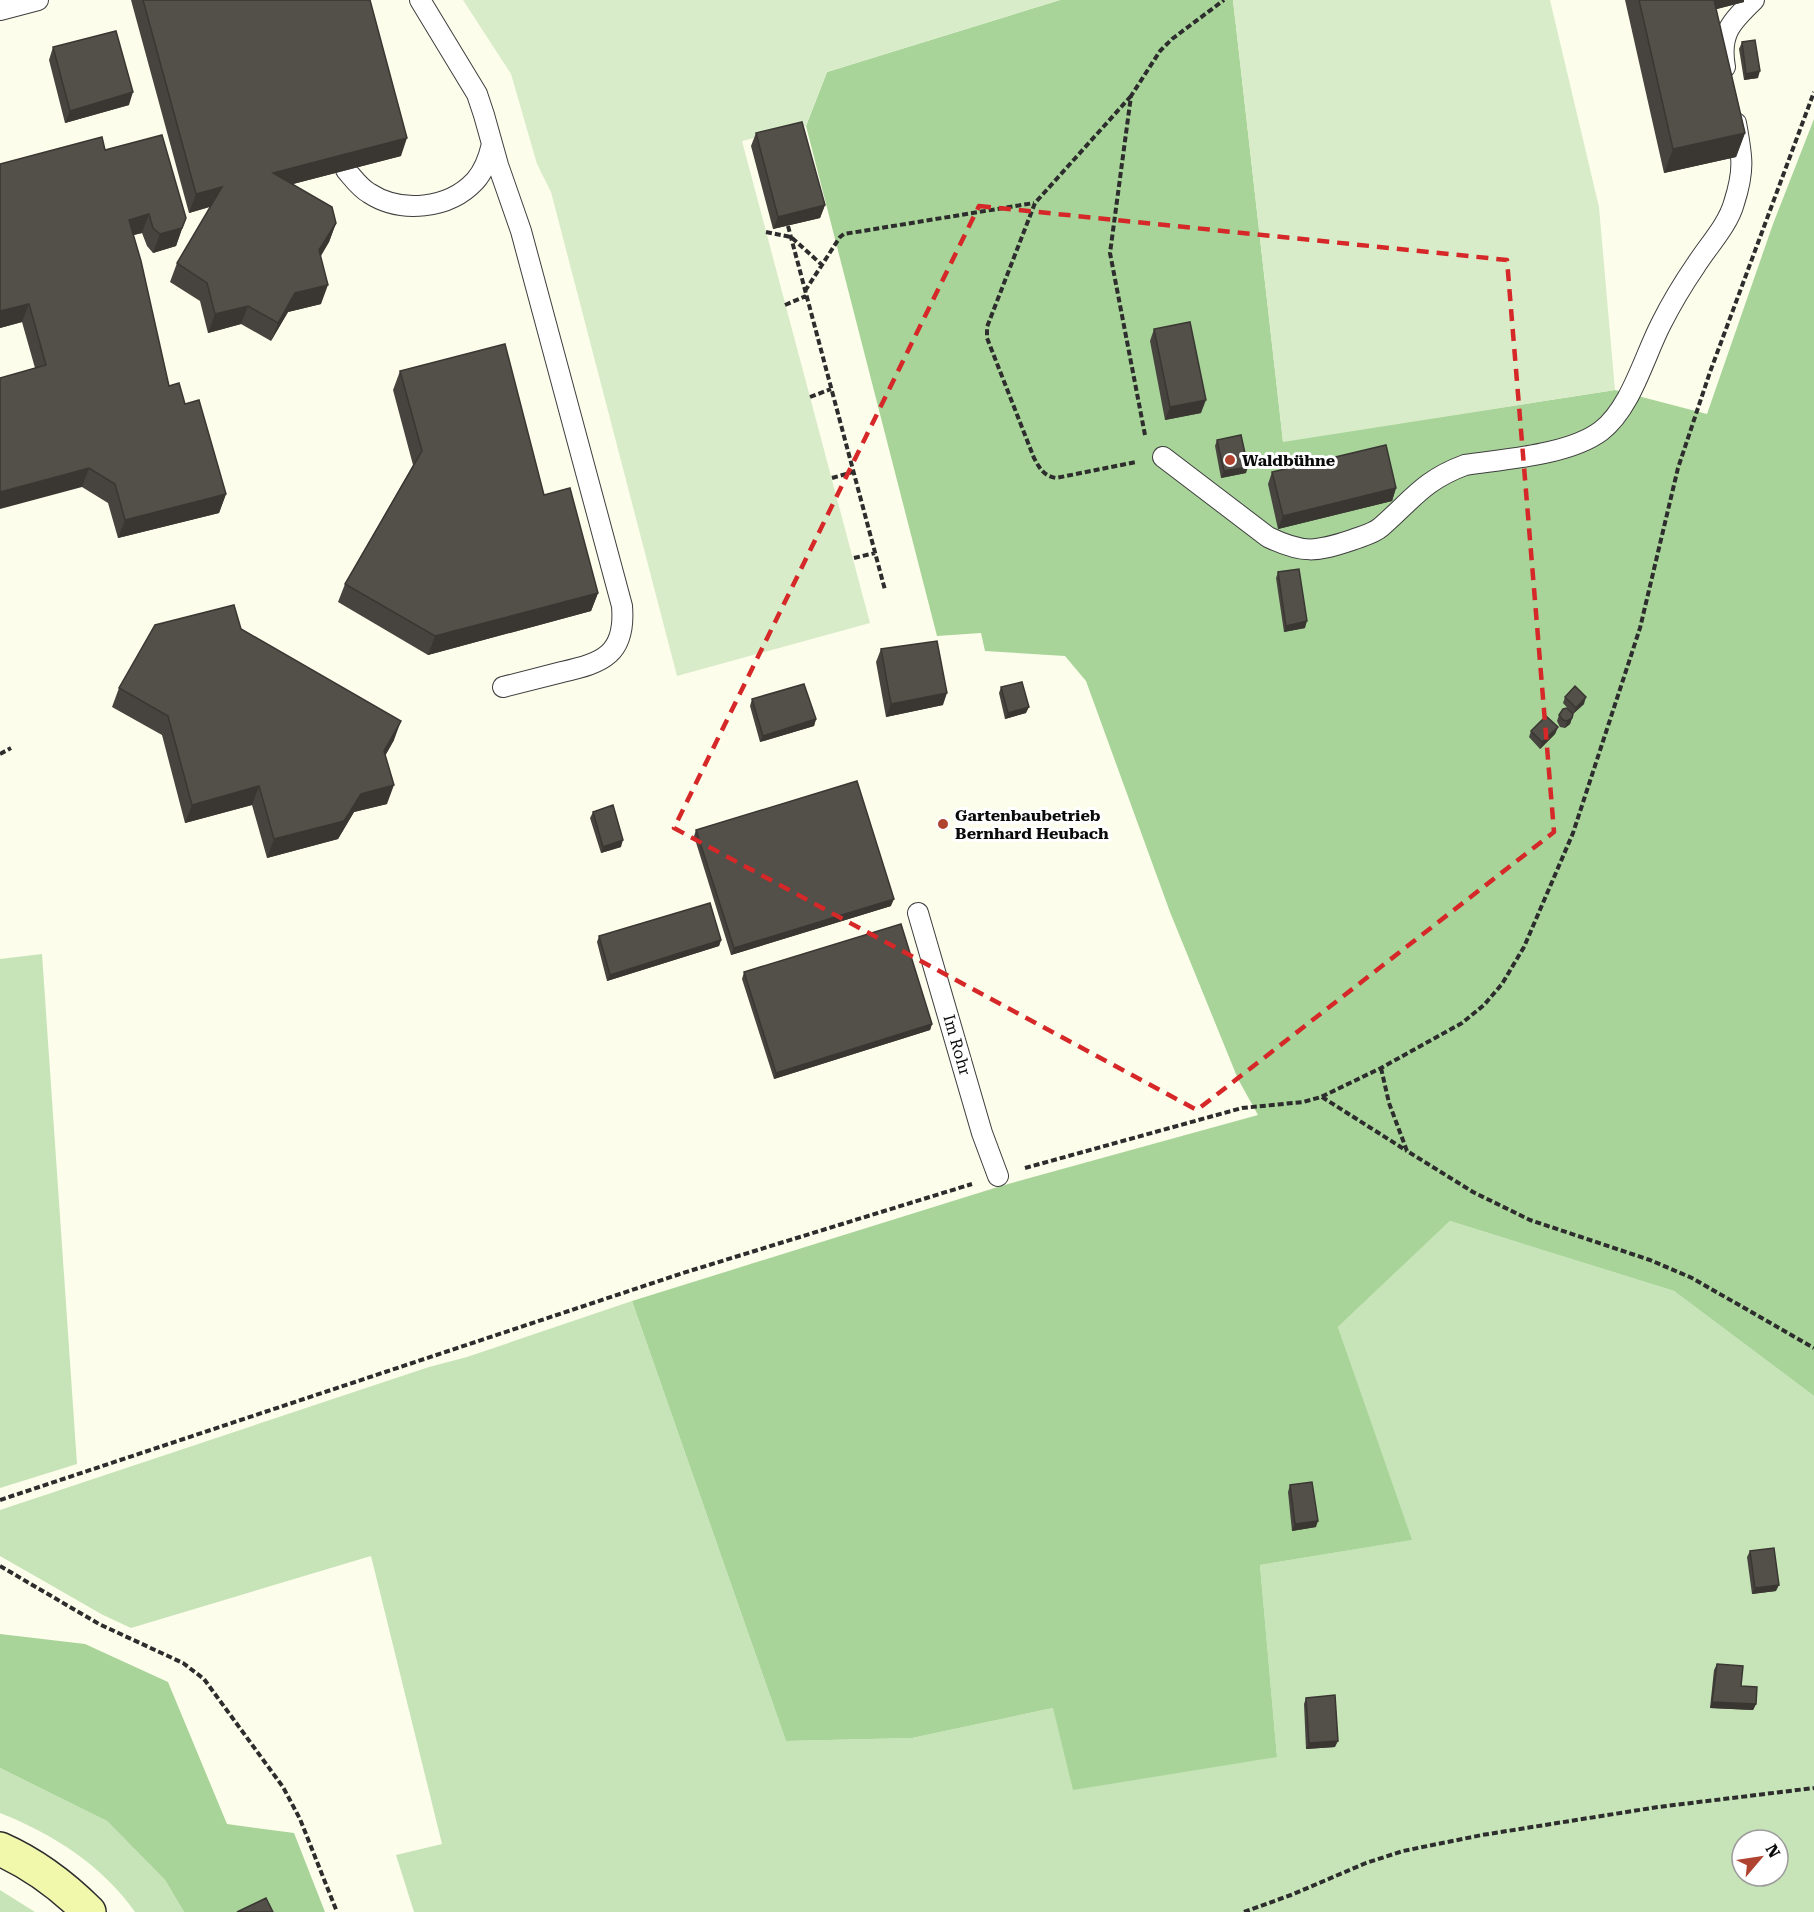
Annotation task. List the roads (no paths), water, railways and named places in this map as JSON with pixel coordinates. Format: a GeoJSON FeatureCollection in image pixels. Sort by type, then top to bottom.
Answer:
{"type":"FeatureCollection","features":[{"type":"Feature","properties":{"kind":"main road"},"geometry":{"type":"LineString","coordinates":[[0,1850],[45,1874],[72,1894],[89,1912]]}},
{"type":"Feature","properties":{"kind":"lane"},"geometry":{"type":"LineString","coordinates":[[0,10],[38,0]]}},
{"type":"Feature","properties":{"kind":"lane"},"geometry":{"type":"LineString","coordinates":[[420,0],[477,94],[524,242],[622,606],[621,635],[608,656],[587,666],[502,687]]}},
{"type":"Feature","properties":{"kind":"lane"},"geometry":{"type":"LineString","coordinates":[[1163,457],[1268,537],[1286,545],[1313,550],[1328,548],[1373,533],[1415,493],[1431,481],[1453,470],[1465,465],[1557,450],[1590,439],[1603,429],[1628,397],[1661,323],[1694,267],[1730,214],[1743,169],[1723,54],[1724,40],[1728,28],[1754,0]]}},
{"type":"Feature","properties":{"kind":"lane"},"geometry":{"type":"LineString","coordinates":[[346,170],[367,192],[380,199],[415,207],[431,205],[462,192],[475,182],[489,158],[492,143]]}},
{"type":"Feature","properties":{"kind":"lane","name":"Im Rohr"},"geometry":{"type":"LineString","coordinates":[[918,913],[982,1133],[998,1176]]}},
{"type":"Feature","properties":{"kind":"place","name":"Waldbühne"},"geometry":{"type":"Point","coordinates":[1230,460]}},
{"type":"Feature","properties":{"kind":"place","name":"Gartenbaubetrieb Bernhard Heubach"},"geometry":{"type":"Point","coordinates":[943,824]}}]}
